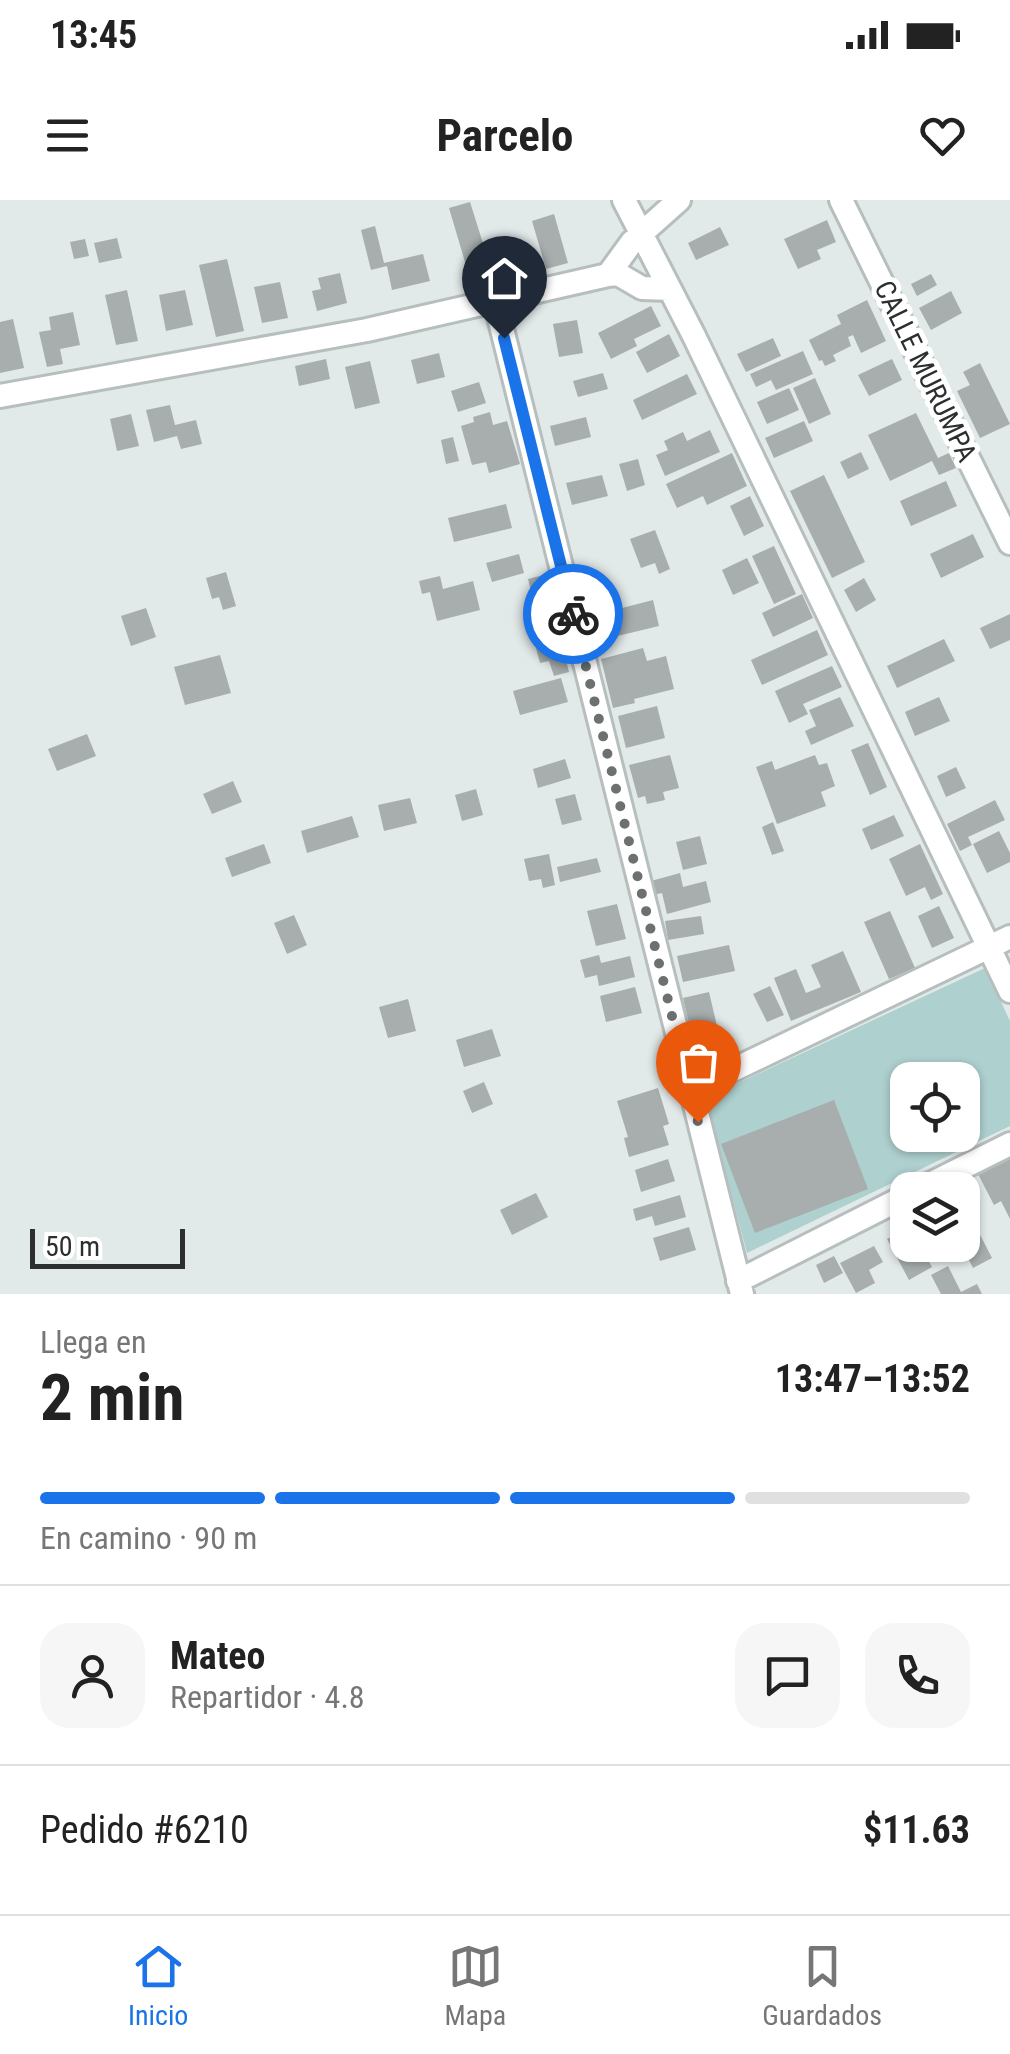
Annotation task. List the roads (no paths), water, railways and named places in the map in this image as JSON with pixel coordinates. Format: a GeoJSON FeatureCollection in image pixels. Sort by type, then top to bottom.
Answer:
{"type":"FeatureCollection","features":[{"type":"Feature","properties":{"kind":"street"},"geometry":{"type":"LineString","coordinates":[[624,200],[999,942],[1010,992]]}},
{"type":"Feature","properties":{"kind":"street"},"geometry":{"type":"LineString","coordinates":[[608,275],[641,234],[679,200]]}},
{"type":"Feature","properties":{"kind":"street","name":"CALLE MURUMPA"},"geometry":{"type":"LineString","coordinates":[[841,200],[1010,543]]}},
{"type":"Feature","properties":{"kind":"street"},"geometry":{"type":"LineString","coordinates":[[0,396],[278,348],[608,275],[618,274],[642,288],[669,289]]}},
{"type":"Feature","properties":{"kind":"street"},"geometry":{"type":"LineString","coordinates":[[495,301],[740,1287],[890,1206]]}},
{"type":"Feature","properties":{"kind":"street"},"geometry":{"type":"LineString","coordinates":[[690,1090],[999,942]]}},
{"type":"Feature","properties":{"kind":"street"},"geometry":{"type":"LineString","coordinates":[[954,1172],[1010,1144]]}}]}
